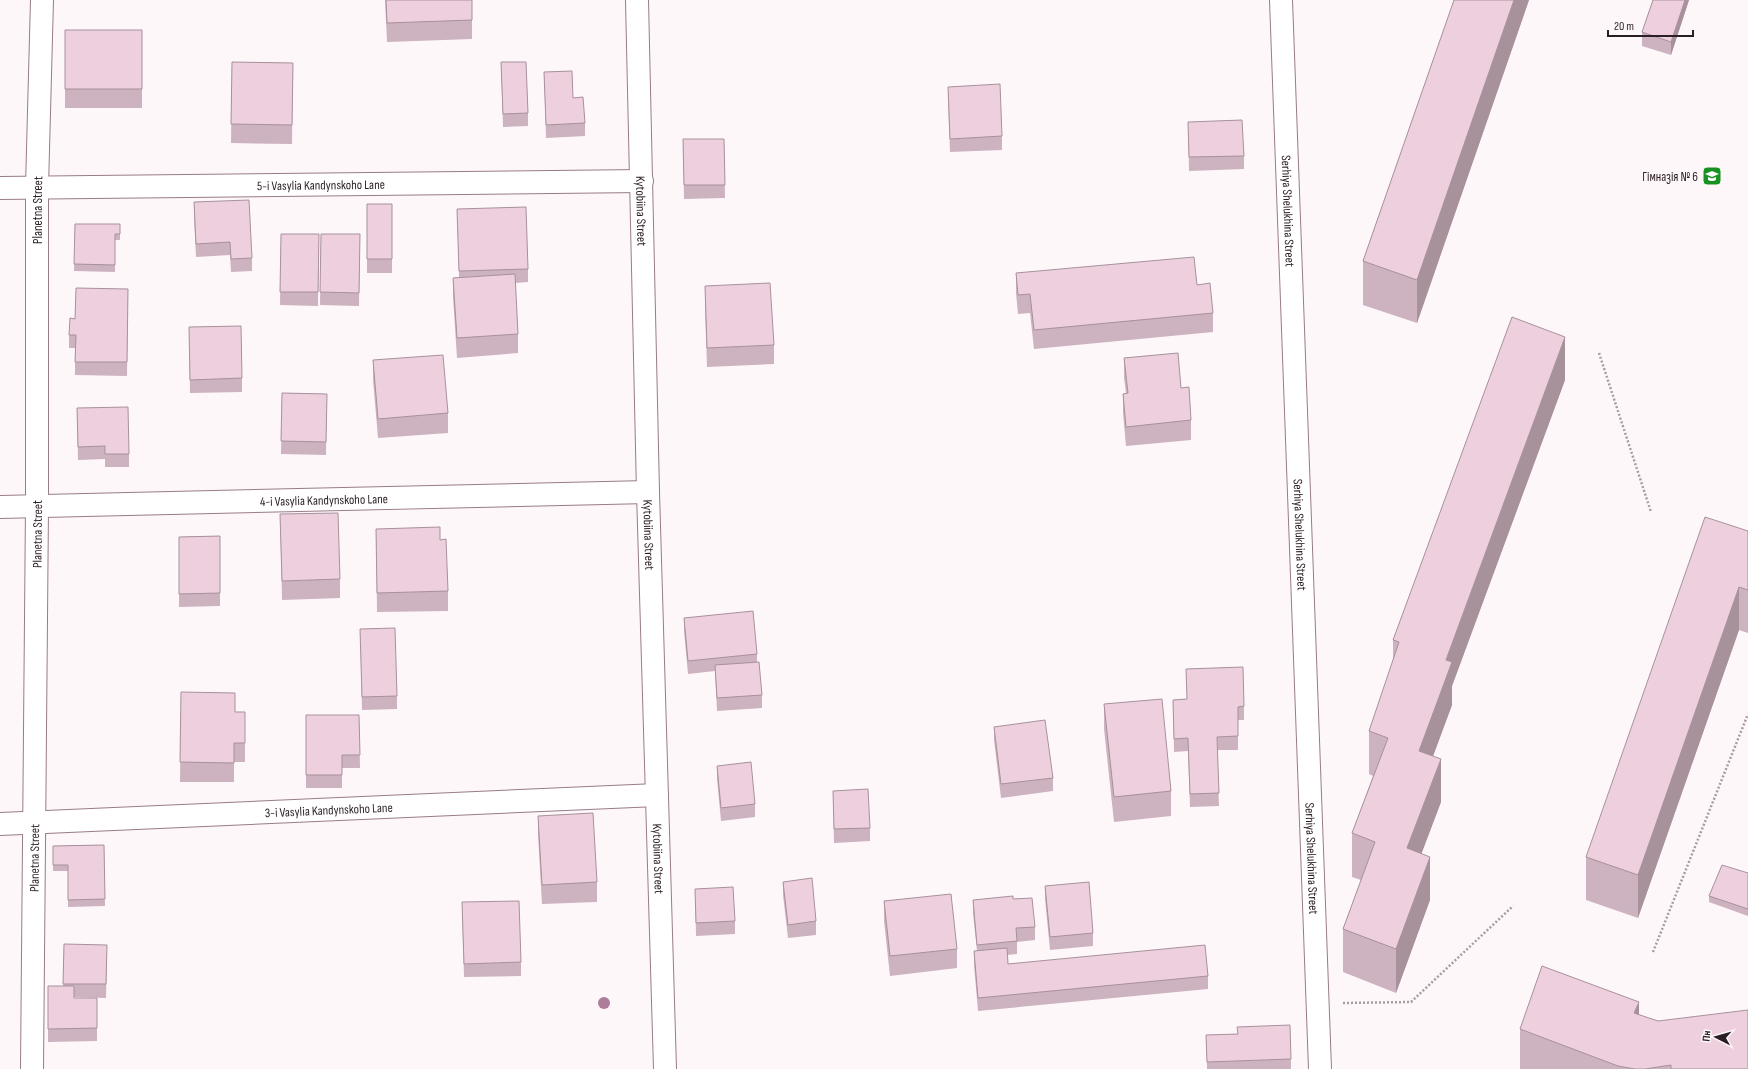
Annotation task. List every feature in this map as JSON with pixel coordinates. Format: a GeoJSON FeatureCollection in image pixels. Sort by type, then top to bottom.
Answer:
{"type":"FeatureCollection","features":[{"type":"Feature","properties":{"kind":"street","name":"Planetna Street"},"geometry":{"type":"LineString","coordinates":[[32,1069],[37,506],[37,187],[42,0]]}},
{"type":"Feature","properties":{"kind":"street","name":"Kytobiina Street"},"geometry":{"type":"LineString","coordinates":[[637,0],[648,492],[665,1069]]}},
{"type":"Feature","properties":{"kind":"street","name":"Serhiya Shelukhina Street"},"geometry":{"type":"LineString","coordinates":[[1281,0],[1320,1069]]}},
{"type":"Feature","properties":{"kind":"street","name":"5-i Vasylia Kandynskoho Lane"},"geometry":{"type":"LineString","coordinates":[[0,188],[642,181]]}},
{"type":"Feature","properties":{"kind":"street","name":"4-i Vasylia Kandynskoho Lane"},"geometry":{"type":"LineString","coordinates":[[0,507],[648,492]]}},
{"type":"Feature","properties":{"kind":"street","name":"3-i Vasylia Kandynskoho Lane"},"geometry":{"type":"LineString","coordinates":[[0,824],[657,795]]}},
{"type":"Feature","properties":{"kind":"path"},"geometry":{"type":"LineString","coordinates":[[1599,353],[1651,512]]}},
{"type":"Feature","properties":{"kind":"path"},"geometry":{"type":"LineString","coordinates":[[1653,952],[1748,714]]}},
{"type":"Feature","properties":{"kind":"path"},"geometry":{"type":"LineString","coordinates":[[1318,1004],[1411,1002],[1513,906]]}},
{"type":"Feature","properties":{"kind":"building"},"geometry":{"type":"Polygon","coordinates":[[[386,0],[472,0],[472,20],[387,23],[386,0]]]}},
{"type":"Feature","properties":{"kind":"building"},"geometry":{"type":"Polygon","coordinates":[[[1454,0],[1514,0],[1417,280],[1363,261],[1454,0]]]}},
{"type":"Feature","properties":{"kind":"building"},"geometry":{"type":"Polygon","coordinates":[[[1653,0],[1685,0],[1671,42],[1642,32],[1653,0]]]}},
{"type":"Feature","properties":{"kind":"building"},"geometry":{"type":"Polygon","coordinates":[[[65,30],[142,30],[142,89],[65,89],[65,30]]]}},
{"type":"Feature","properties":{"kind":"building"},"geometry":{"type":"Polygon","coordinates":[[[232,62],[293,63],[292,125],[231,124],[232,62]]]}},
{"type":"Feature","properties":{"kind":"building"},"geometry":{"type":"Polygon","coordinates":[[[501,62],[526,62],[528,113],[503,114],[501,62]]]}},
{"type":"Feature","properties":{"kind":"building"},"geometry":{"type":"Polygon","coordinates":[[[572,71],[573,98],[583,97],[585,123],[546,125],[544,72],[572,71]]]}},
{"type":"Feature","properties":{"kind":"building"},"geometry":{"type":"Polygon","coordinates":[[[1000,84],[1002,136],[950,139],[948,87],[1000,84]]]}},
{"type":"Feature","properties":{"kind":"building"},"geometry":{"type":"Polygon","coordinates":[[[1242,120],[1244,156],[1189,157],[1188,122],[1242,120]]]}},
{"type":"Feature","properties":{"kind":"building"},"geometry":{"type":"Polygon","coordinates":[[[683,139],[724,139],[725,185],[684,185],[683,139]]]}},
{"type":"Feature","properties":{"kind":"building"},"geometry":{"type":"Polygon","coordinates":[[[249,200],[252,258],[231,259],[230,242],[196,244],[194,202],[249,200]]]}},
{"type":"Feature","properties":{"kind":"building"},"geometry":{"type":"Polygon","coordinates":[[[367,204],[392,204],[392,259],[367,259],[367,204]]]}},
{"type":"Feature","properties":{"kind":"building"},"geometry":{"type":"Polygon","coordinates":[[[526,207],[528,269],[459,271],[457,209],[526,207]]]}},
{"type":"Feature","properties":{"kind":"building"},"geometry":{"type":"Polygon","coordinates":[[[75,224],[120,224],[120,234],[115,234],[115,265],[74,264],[75,224]]]}},
{"type":"Feature","properties":{"kind":"building"},"geometry":{"type":"Polygon","coordinates":[[[281,234],[319,234],[318,292],[280,292],[281,234]]]}},
{"type":"Feature","properties":{"kind":"building"},"geometry":{"type":"Polygon","coordinates":[[[321,234],[360,234],[359,293],[320,292],[321,234]]]}},
{"type":"Feature","properties":{"kind":"building"},"geometry":{"type":"Polygon","coordinates":[[[1194,257],[1197,285],[1210,283],[1213,313],[1034,330],[1030,294],[1018,295],[1016,273],[1194,257]]]}},
{"type":"Feature","properties":{"kind":"building"},"geometry":{"type":"Polygon","coordinates":[[[515,274],[518,334],[457,338],[453,278],[515,274]]]}},
{"type":"Feature","properties":{"kind":"building"},"geometry":{"type":"Polygon","coordinates":[[[770,283],[774,345],[707,348],[705,286],[770,283]]]}},
{"type":"Feature","properties":{"kind":"building"},"geometry":{"type":"Polygon","coordinates":[[[76,288],[128,289],[127,362],[75,362],[76,335],[69,335],[70,318],[75,319],[76,288]]]}},
{"type":"Feature","properties":{"kind":"building"},"geometry":{"type":"Polygon","coordinates":[[[1512,317],[1565,337],[1446,660],[1452,662],[1419,751],[1441,759],[1407,848],[1430,857],[1396,949],[1343,929],[1375,842],[1352,833],[1388,738],[1369,731],[1399,642],[1393,640],[1512,317]]]}},
{"type":"Feature","properties":{"kind":"building"},"geometry":{"type":"Polygon","coordinates":[[[241,326],[242,378],[190,380],[189,327],[241,326]]]}},
{"type":"Feature","properties":{"kind":"building"},"geometry":{"type":"Polygon","coordinates":[[[1178,353],[1181,388],[1189,387],[1191,420],[1126,427],[1123,394],[1128,393],[1124,358],[1178,353]]]}},
{"type":"Feature","properties":{"kind":"building"},"geometry":{"type":"Polygon","coordinates":[[[443,355],[448,413],[378,419],[373,360],[443,355]]]}},
{"type":"Feature","properties":{"kind":"building"},"geometry":{"type":"Polygon","coordinates":[[[282,393],[327,394],[326,442],[281,441],[282,393]]]}},
{"type":"Feature","properties":{"kind":"building"},"geometry":{"type":"Polygon","coordinates":[[[128,407],[129,454],[105,454],[105,446],[78,447],[77,408],[128,407]]]}},
{"type":"Feature","properties":{"kind":"building"},"geometry":{"type":"Polygon","coordinates":[[[338,513],[340,579],[282,581],[280,514],[338,513]]]}},
{"type":"Feature","properties":{"kind":"building"},"geometry":{"type":"Polygon","coordinates":[[[1705,517],[1748,531],[1748,590],[1739,587],[1638,875],[1586,857],[1705,517]]]}},
{"type":"Feature","properties":{"kind":"building"},"geometry":{"type":"Polygon","coordinates":[[[440,527],[440,540],[446,539],[448,591],[377,593],[376,529],[440,527]]]}},
{"type":"Feature","properties":{"kind":"building"},"geometry":{"type":"Polygon","coordinates":[[[220,536],[220,593],[179,594],[179,537],[220,536]]]}},
{"type":"Feature","properties":{"kind":"building"},"geometry":{"type":"Polygon","coordinates":[[[753,611],[757,654],[688,661],[684,618],[753,611]]]}},
{"type":"Feature","properties":{"kind":"building"},"geometry":{"type":"Polygon","coordinates":[[[395,628],[397,696],[362,697],[360,629],[395,628]]]}},
{"type":"Feature","properties":{"kind":"building"},"geometry":{"type":"Polygon","coordinates":[[[759,662],[762,695],[717,698],[715,665],[759,662]]]}},
{"type":"Feature","properties":{"kind":"building"},"geometry":{"type":"Polygon","coordinates":[[[1243,667],[1244,706],[1238,707],[1238,736],[1217,737],[1219,793],[1190,794],[1188,738],[1174,739],[1173,700],[1187,699],[1186,669],[1243,667]]]}},
{"type":"Feature","properties":{"kind":"building"},"geometry":{"type":"Polygon","coordinates":[[[181,692],[235,693],[235,712],[245,712],[245,743],[234,743],[234,763],[180,762],[181,692]]]}},
{"type":"Feature","properties":{"kind":"building"},"geometry":{"type":"Polygon","coordinates":[[[1162,699],[1171,791],[1114,797],[1104,704],[1162,699]]]}},
{"type":"Feature","properties":{"kind":"building"},"geometry":{"type":"Polygon","coordinates":[[[306,715],[359,715],[360,755],[342,755],[342,775],[306,775],[306,715]]]}},
{"type":"Feature","properties":{"kind":"building"},"geometry":{"type":"Polygon","coordinates":[[[1045,720],[1053,778],[1001,784],[994,727],[1045,720]]]}},
{"type":"Feature","properties":{"kind":"building"},"geometry":{"type":"Polygon","coordinates":[[[751,762],[755,804],[721,808],[717,766],[751,762]]]}},
{"type":"Feature","properties":{"kind":"building"},"geometry":{"type":"Polygon","coordinates":[[[868,789],[870,828],[834,829],[833,791],[868,789]]]}},
{"type":"Feature","properties":{"kind":"building"},"geometry":{"type":"Polygon","coordinates":[[[593,813],[597,882],[542,885],[538,816],[593,813]]]}},
{"type":"Feature","properties":{"kind":"building"},"geometry":{"type":"Polygon","coordinates":[[[104,845],[105,899],[68,900],[68,865],[53,865],[53,846],[104,845]]]}},
{"type":"Feature","properties":{"kind":"building"},"geometry":{"type":"Polygon","coordinates":[[[1722,865],[1748,873],[1748,909],[1709,896],[1722,865]]]}},
{"type":"Feature","properties":{"kind":"building"},"geometry":{"type":"Polygon","coordinates":[[[812,878],[816,921],[788,925],[783,882],[812,878]]]}},
{"type":"Feature","properties":{"kind":"building"},"geometry":{"type":"Polygon","coordinates":[[[1089,882],[1093,933],[1050,937],[1045,886],[1089,882]]]}},
{"type":"Feature","properties":{"kind":"building"},"geometry":{"type":"Polygon","coordinates":[[[733,887],[735,921],[696,923],[695,889],[733,887]]]}},
{"type":"Feature","properties":{"kind":"building"},"geometry":{"type":"Polygon","coordinates":[[[951,894],[957,949],[890,956],[884,901],[951,894]]]}},
{"type":"Feature","properties":{"kind":"building"},"geometry":{"type":"Polygon","coordinates":[[[1013,896],[1013,899],[1032,898],[1035,927],[1016,928],[1017,941],[977,945],[973,900],[1013,896]]]}},
{"type":"Feature","properties":{"kind":"building"},"geometry":{"type":"Polygon","coordinates":[[[519,901],[521,962],[464,964],[462,902],[519,901]]]}},
{"type":"Feature","properties":{"kind":"building"},"geometry":{"type":"Polygon","coordinates":[[[64,944],[107,945],[106,984],[63,984],[64,944]]]}},
{"type":"Feature","properties":{"kind":"building"},"geometry":{"type":"Polygon","coordinates":[[[1205,945],[1208,976],[978,998],[974,951],[1007,948],[1008,964],[1205,945]]]}},
{"type":"Feature","properties":{"kind":"building"},"geometry":{"type":"Polygon","coordinates":[[[1542,966],[1639,1002],[1634,1013],[1658,1021],[1748,1010],[1748,1069],[1671,1069],[1671,1065],[1635,1069],[1618,1066],[1520,1029],[1542,966]]]}},
{"type":"Feature","properties":{"kind":"building"},"geometry":{"type":"Polygon","coordinates":[[[48,986],[74,986],[74,998],[97,998],[97,1028],[48,1029],[48,986]]]}},
{"type":"Feature","properties":{"kind":"building"},"geometry":{"type":"Polygon","coordinates":[[[1290,1025],[1291,1059],[1207,1062],[1206,1035],[1238,1034],[1237,1027],[1290,1025]]]}},
{"type":"Feature","properties":{"kind":"place","name":"Гімназія № 6"},"geometry":{"type":"Point","coordinates":[1712,176]}}]}
